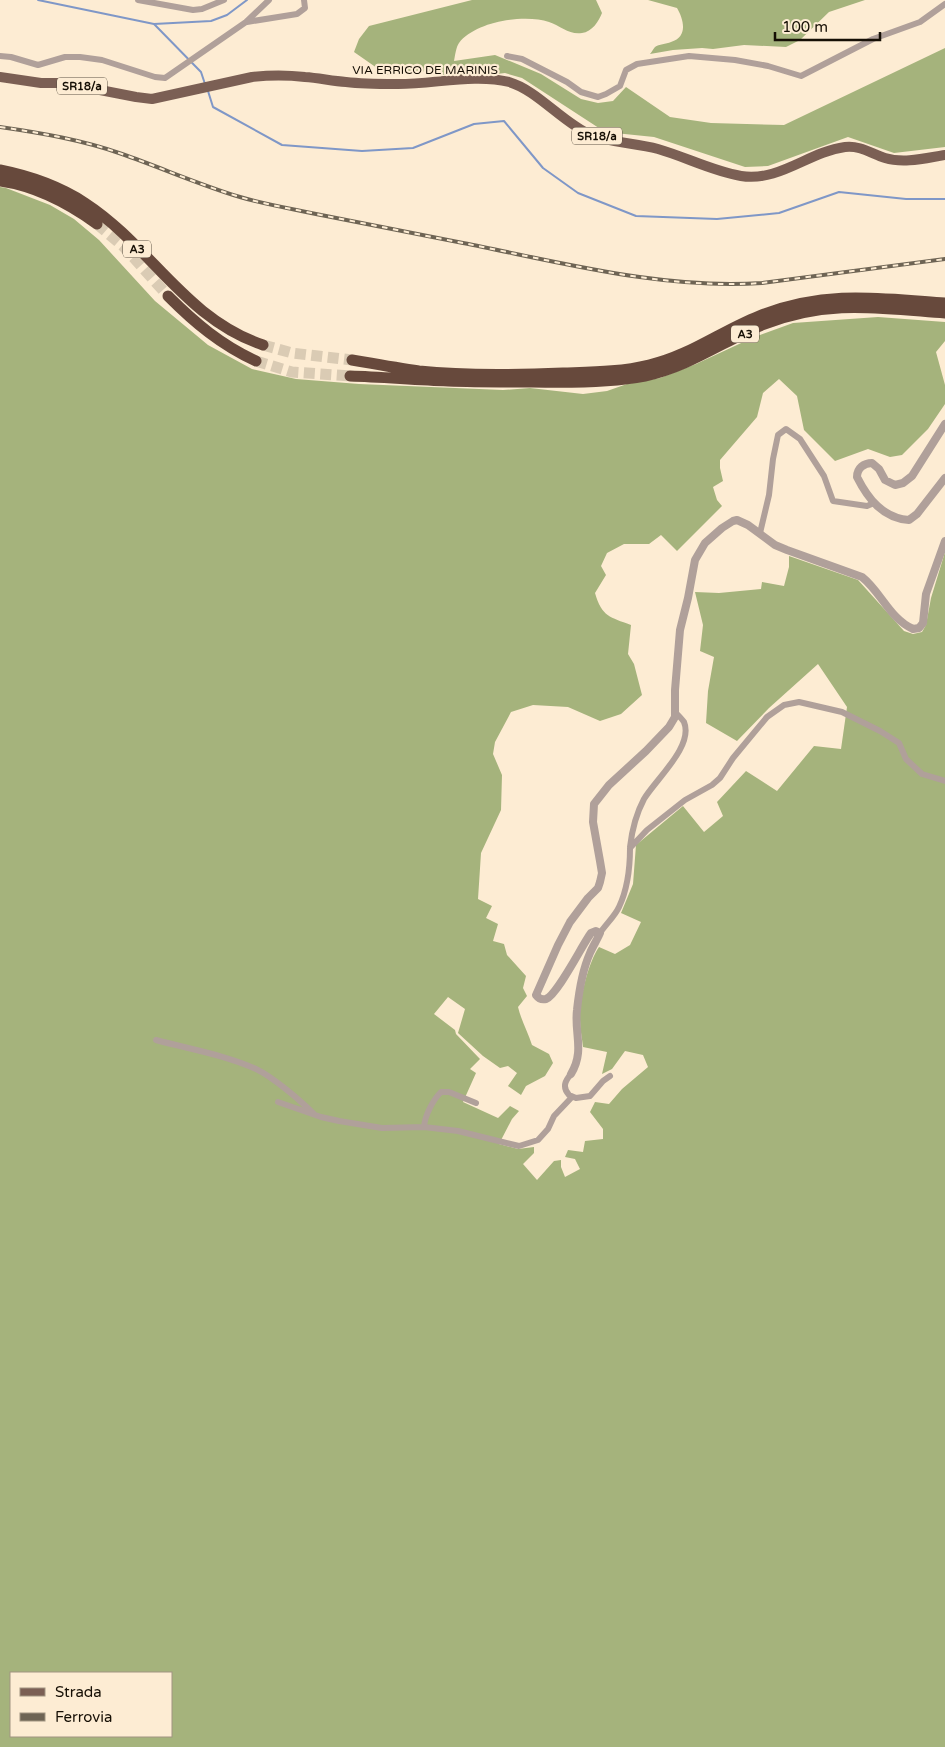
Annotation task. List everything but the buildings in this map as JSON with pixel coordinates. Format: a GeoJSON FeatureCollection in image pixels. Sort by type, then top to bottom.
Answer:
{"type":"FeatureCollection","features":[{"type":"Feature","properties":{"kind":"highway","name":"A3"},"geometry":{"type":"LineString","coordinates":[[0,170],[46,183],[85,204],[109,222],[202,312],[238,335],[263,345]]}},
{"type":"Feature","properties":{"kind":"highway"},"geometry":{"type":"LineString","coordinates":[[0,181],[25,186],[53,197],[97,224]]}},
{"type":"Feature","properties":{"kind":"highway"},"geometry":{"type":"LineString","coordinates":[[168,296],[210,335],[256,361]]}},
{"type":"Feature","properties":{"kind":"highway","name":"A3"},"geometry":{"type":"LineString","coordinates":[[549,378],[632,369],[665,361],[686,353],[758,316],[809,301],[852,297],[945,303]]}},
{"type":"Feature","properties":{"kind":"highway","name":"A3"},"geometry":{"type":"LineString","coordinates":[[350,376],[420,375],[624,379],[659,373],[692,360],[762,326],[810,311],[852,307],[945,313]]}},
{"type":"Feature","properties":{"kind":"highway","name":"A3"},"geometry":{"type":"LineString","coordinates":[[352,360],[420,375]]}},
{"type":"Feature","properties":{"kind":"main road","name":"VIA ERRICO DE MARINIS"},"geometry":{"type":"LineString","coordinates":[[0,77],[41,83],[64,83],[136,98],[152,99],[252,77],[278,75],[379,84],[419,84],[474,79],[508,82],[520,87],[575,126],[592,135],[658,150],[738,175],[754,177],[765,176],[824,153],[847,147],[858,148],[885,158],[898,160],[945,155]]}},
{"type":"Feature","properties":{"kind":"street"},"geometry":{"type":"LineString","coordinates":[[138,0],[179,9],[194,10],[202,9],[224,0]]}},
{"type":"Feature","properties":{"kind":"street"},"geometry":{"type":"LineString","coordinates":[[0,56],[38,65],[65,57],[102,60],[155,77],[164,78],[246,22],[269,0]]}},
{"type":"Feature","properties":{"kind":"street"},"geometry":{"type":"LineString","coordinates":[[246,22],[297,14],[305,8],[304,0]]}},
{"type":"Feature","properties":{"kind":"street"},"geometry":{"type":"LineString","coordinates":[[507,56],[522,59],[567,82],[581,92],[598,98],[620,86],[626,70],[636,64],[689,56],[736,60],[768,66],[801,76],[873,39],[920,22],[945,4]]}},
{"type":"Feature","properties":{"kind":"street"},"geometry":{"type":"LineString","coordinates":[[945,424],[912,476],[903,483],[895,484],[885,480],[875,464],[866,464],[860,467],[857,477],[874,503],[887,514],[898,519],[909,520],[917,514],[945,478]]}},
{"type":"Feature","properties":{"kind":"street"},"geometry":{"type":"LineString","coordinates":[[760,533],[769,494],[778,434],[786,429],[800,439],[824,476],[833,501],[867,506],[874,503]]}},
{"type":"Feature","properties":{"kind":"street"},"geometry":{"type":"LineString","coordinates":[[600,933],[596,931],[591,932],[551,996],[545,1000],[540,999],[536,995],[558,945],[570,922],[598,888],[600,882],[602,873],[593,822],[594,804],[609,785],[669,727],[676,713],[675,690],[680,630],[695,560],[705,543],[733,520],[744,523],[774,545],[862,578],[873,587],[900,621],[913,629],[919,628],[923,623],[926,594],[945,540]]}},
{"type":"Feature","properties":{"kind":"street"},"geometry":{"type":"LineString","coordinates":[[630,848],[647,830],[685,800],[712,785],[720,778],[733,758],[767,717],[784,705],[799,702],[842,712],[899,743],[906,759],[922,774],[945,781]]}},
{"type":"Feature","properties":{"kind":"street"},"geometry":{"type":"LineString","coordinates":[[610,1076],[590,1096],[583,1099],[572,1098],[566,1091],[565,1084],[574,1069],[579,1047],[576,1011],[584,970],[600,933],[618,908],[624,894],[629,876],[630,848],[636,815],[644,798],[678,753],[684,742],[685,730],[683,721],[676,713]]}},
{"type":"Feature","properties":{"kind":"street"},"geometry":{"type":"LineString","coordinates":[[156,1040],[226,1059],[257,1070],[290,1093],[315,1115]]}},
{"type":"Feature","properties":{"kind":"street"},"geometry":{"type":"LineString","coordinates":[[424,1127],[425,1120],[436,1096],[441,1092],[449,1092],[476,1104]]}},
{"type":"Feature","properties":{"kind":"street"},"geometry":{"type":"LineString","coordinates":[[278,1102],[339,1121],[382,1128],[424,1127],[458,1131],[518,1146],[538,1140],[548,1129],[554,1116],[572,1098]]}},
{"type":"Feature","properties":{"kind":"green space"},"geometry":{"type":"Polygon","coordinates":[[[472,0],[596,0],[602,13],[592,28],[582,33],[569,31],[549,22],[539,20],[514,19],[501,21],[477,29],[467,35],[456,49],[454,61],[495,55],[541,74],[581,99],[598,103],[613,101],[626,87],[670,117],[711,123],[784,125],[945,48],[945,147],[894,153],[848,137],[768,166],[745,167],[654,137],[605,132],[522,78],[505,73],[464,78],[421,71],[387,75],[354,52],[359,39],[369,26],[472,0]]]}},
{"type":"Feature","properties":{"kind":"green space"},"geometry":{"type":"Polygon","coordinates":[[[648,0],[865,0],[829,12],[800,40],[786,47],[744,45],[713,49],[673,50],[650,54],[657,46],[676,40],[682,32],[683,23],[677,8],[648,0]]]}},
{"type":"Feature","properties":{"kind":"green space"},"geometry":{"type":"Polygon","coordinates":[[[0,187],[50,205],[74,219],[99,240],[155,301],[208,345],[252,369],[296,379],[359,384],[503,390],[530,388],[583,394],[607,391],[627,384],[660,378],[696,364],[752,338],[793,323],[878,317],[945,322],[945,341],[936,352],[945,385],[945,404],[928,429],[902,455],[890,457],[868,449],[835,461],[804,430],[797,396],[779,379],[763,393],[757,417],[720,460],[723,481],[713,487],[717,500],[722,506],[677,551],[661,535],[649,544],[624,544],[607,553],[601,566],[606,575],[595,593],[604,612],[631,625],[628,654],[634,664],[642,695],[621,714],[600,721],[568,707],[533,705],[511,712],[495,742],[493,754],[502,775],[501,810],[481,853],[478,899],[492,906],[486,918],[498,924],[493,941],[504,944],[507,955],[526,976],[523,988],[527,996],[518,1007],[519,1012],[532,1045],[549,1054],[553,1063],[545,1076],[526,1086],[521,1095],[508,1086],[517,1073],[508,1066],[500,1068],[483,1056],[458,1033],[465,1009],[448,997],[434,1014],[455,1030],[456,1034],[480,1059],[470,1069],[476,1073],[463,1102],[498,1118],[510,1106],[519,1111],[512,1119],[499,1144],[518,1149],[534,1147],[534,1153],[523,1164],[537,1180],[554,1161],[561,1160],[561,1167],[565,1177],[580,1169],[575,1159],[565,1157],[568,1150],[583,1152],[585,1141],[603,1139],[603,1129],[590,1112],[595,1102],[609,1104],[622,1089],[648,1067],[643,1055],[625,1051],[612,1069],[602,1074],[607,1052],[583,1047],[580,1023],[581,1002],[585,982],[591,962],[599,947],[615,954],[630,945],[641,922],[621,913],[633,884],[636,845],[683,806],[704,832],[723,816],[717,802],[746,771],[777,791],[814,746],[841,749],[847,707],[818,664],[769,708],[737,741],[706,723],[708,691],[714,657],[700,651],[703,625],[695,592],[719,593],[761,589],[762,582],[784,586],[789,567],[789,556],[858,580],[904,631],[913,634],[922,632],[926,625],[931,598],[945,552],[945,1747],[0,1747],[0,187]]]}},
{"type":"Feature","properties":{"kind":"waterway"},"geometry":{"type":"LineString","coordinates":[[38,0],[154,24],[211,21],[227,15],[247,0]]}},
{"type":"Feature","properties":{"kind":"waterway"},"geometry":{"type":"LineString","coordinates":[[154,24],[201,72],[205,84]]}},
{"type":"Feature","properties":{"kind":"waterway"},"geometry":{"type":"LineString","coordinates":[[208,91],[213,107],[282,145],[362,151],[413,148],[474,124],[504,121],[543,168],[578,193],[636,216],[717,219],[779,213],[839,192],[906,199],[945,199]]}},
{"type":"Feature","properties":{"kind":"tunnel"},"geometry":{"type":"LineString","coordinates":[[97,224],[124,247],[168,296]]}},
{"type":"Feature","properties":{"kind":"tunnel"},"geometry":{"type":"LineString","coordinates":[[263,345],[292,353],[352,360]]}},
{"type":"Feature","properties":{"kind":"tunnel"},"geometry":{"type":"LineString","coordinates":[[256,361],[292,372],[350,376]]}},
{"type":"Feature","properties":{"kind":"railway"},"geometry":{"type":"LineString","coordinates":[[0,127],[46,134],[92,145],[122,154],[225,192],[260,202],[612,273],[687,282],[762,283],[945,259]]}}]}
